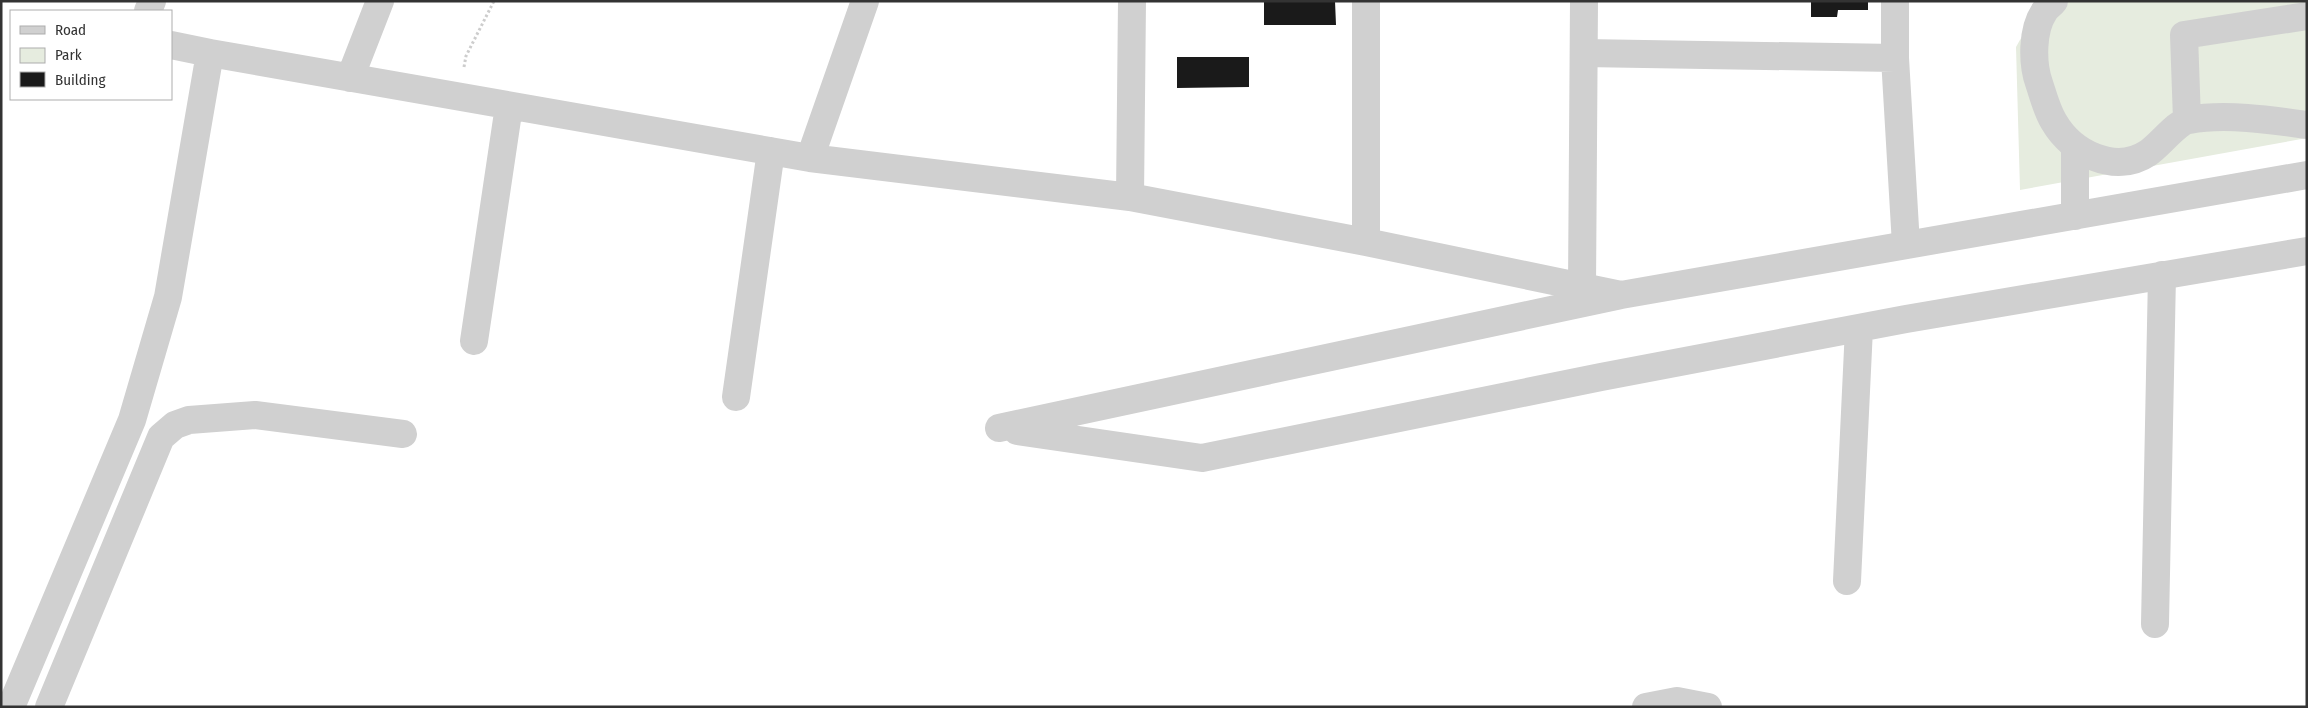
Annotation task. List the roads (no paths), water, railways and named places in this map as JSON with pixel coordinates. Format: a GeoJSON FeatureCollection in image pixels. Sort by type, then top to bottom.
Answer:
{"type":"FeatureCollection","features":[{"type":"Feature","properties":{"kind":"street"},"geometry":{"type":"LineString","coordinates":[[350,78],[380,1]]}},
{"type":"Feature","properties":{"kind":"street"},"geometry":{"type":"LineString","coordinates":[[810,158],[865,1]]}},
{"type":"Feature","properties":{"kind":"street"},"geometry":{"type":"LineString","coordinates":[[1130,197],[1132,1]]}},
{"type":"Feature","properties":{"kind":"street"},"geometry":{"type":"LineString","coordinates":[[1366,1],[1366,242]]}},
{"type":"Feature","properties":{"kind":"street"},"geometry":{"type":"LineString","coordinates":[[1582,287],[1584,1]]}},
{"type":"Feature","properties":{"kind":"street"},"geometry":{"type":"LineString","coordinates":[[1895,1],[1895,58],[1906,245]]}},
{"type":"Feature","properties":{"kind":"street"},"geometry":{"type":"LineString","coordinates":[[2054,1],[2043,13],[2037,32],[2034,57],[2038,81],[2054,122],[2075,146],[2088,156],[2114,162],[2135,160],[2148,153],[2187,120],[2222,118],[2307,125]]}},
{"type":"Feature","properties":{"kind":"street"},"geometry":{"type":"LineString","coordinates":[[2187,120],[2184,35],[2307,16]]}},
{"type":"Feature","properties":{"kind":"street"},"geometry":{"type":"LineString","coordinates":[[172,45],[810,158],[1130,197],[1366,242],[1621,295]]}},
{"type":"Feature","properties":{"kind":"street"},"geometry":{"type":"LineString","coordinates":[[11,707],[132,420],[168,297],[210,53]]}},
{"type":"Feature","properties":{"kind":"street"},"geometry":{"type":"LineString","coordinates":[[1584,53],[1895,58]]}},
{"type":"Feature","properties":{"kind":"street"},"geometry":{"type":"LineString","coordinates":[[474,340],[509,106]]}},
{"type":"Feature","properties":{"kind":"street"},"geometry":{"type":"LineString","coordinates":[[2075,146],[2075,216]]}},
{"type":"Feature","properties":{"kind":"street"},"geometry":{"type":"LineString","coordinates":[[736,397],[771,151]]}},
{"type":"Feature","properties":{"kind":"street"},"geometry":{"type":"LineString","coordinates":[[2307,175],[1621,295],[999,428],[1202,458],[1601,377],[1859,328],[2307,251]]}},
{"type":"Feature","properties":{"kind":"street"},"geometry":{"type":"LineString","coordinates":[[2155,624],[2162,275]]}},
{"type":"Feature","properties":{"kind":"street"},"geometry":{"type":"LineString","coordinates":[[1847,581],[1859,328]]}},
{"type":"Feature","properties":{"kind":"street"},"geometry":{"type":"LineString","coordinates":[[49,707],[161,437],[175,425],[189,420],[255,415],[403,434]]}},
{"type":"Feature","properties":{"kind":"street"},"geometry":{"type":"LineString","coordinates":[[132,420],[161,437]]}},
{"type":"Feature","properties":{"kind":"street"},"geometry":{"type":"LineString","coordinates":[[1646,707],[1677,701],[1708,707]]}}]}
